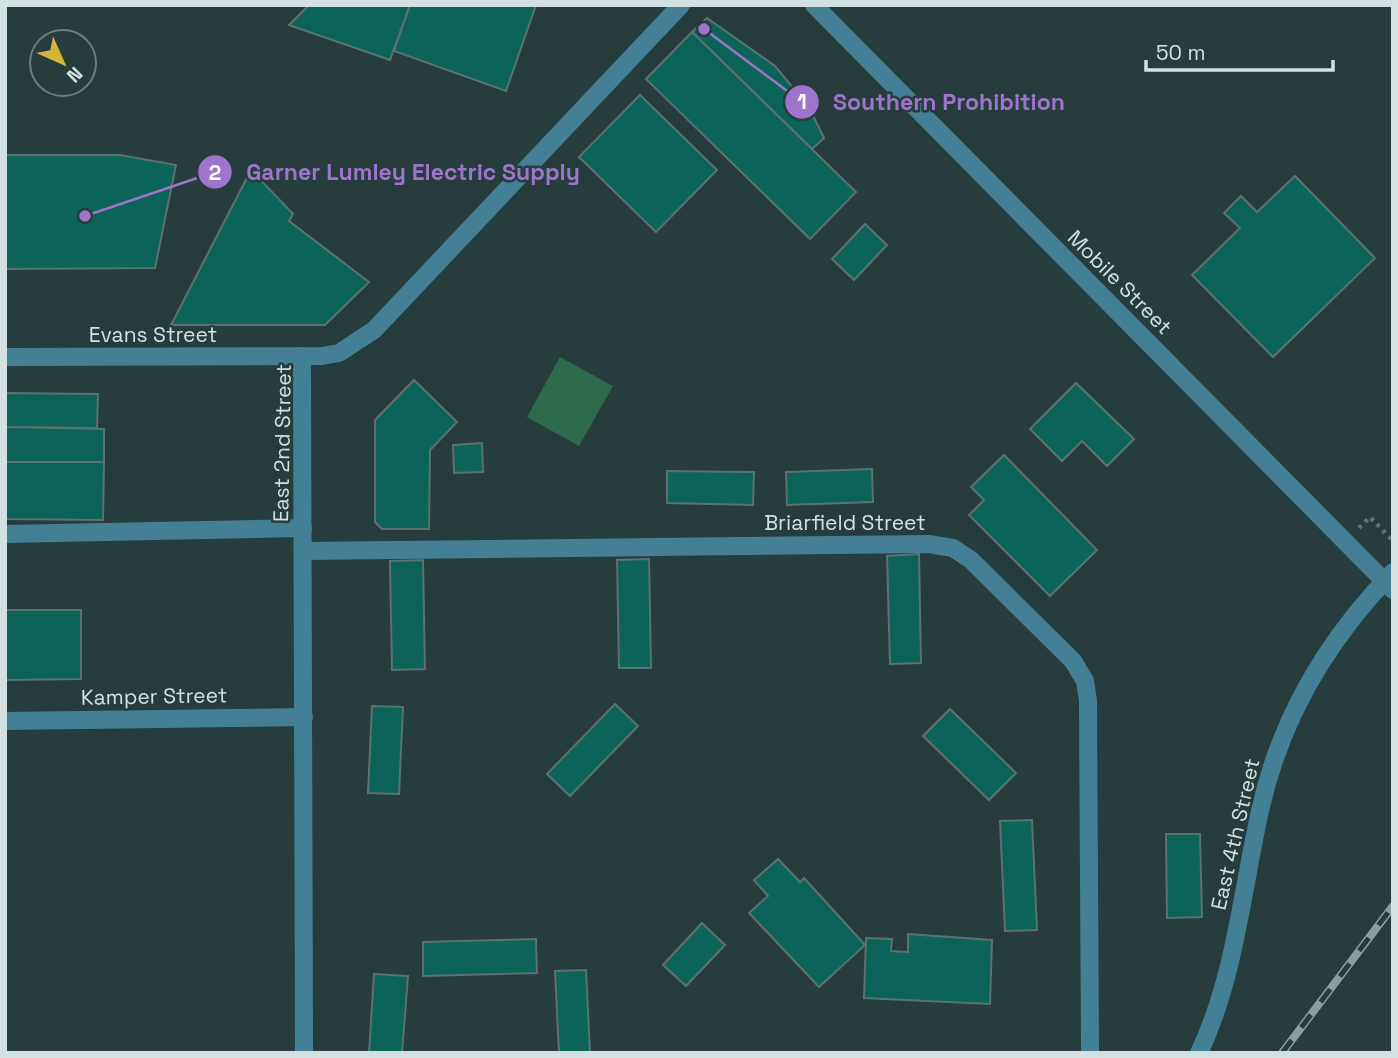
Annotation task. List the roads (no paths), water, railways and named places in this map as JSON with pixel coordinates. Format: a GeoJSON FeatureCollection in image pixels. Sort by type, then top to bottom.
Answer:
{"type":"FeatureCollection","features":[{"type":"Feature","properties":{"kind":"street","name":"East 2nd Street"},"geometry":{"type":"LineString","coordinates":[[304,1053],[302,356],[339,353],[374,330],[681,5]]}},
{"type":"Feature","properties":{"kind":"street","name":"Mobile Street"},"geometry":{"type":"LineString","coordinates":[[814,5],[1390,581]]}},
{"type":"Feature","properties":{"kind":"street","name":"Evans Street"},"geometry":{"type":"LineString","coordinates":[[5,357],[302,356]]}},
{"type":"Feature","properties":{"kind":"street"},"geometry":{"type":"LineString","coordinates":[[5,534],[303,528]]}},
{"type":"Feature","properties":{"kind":"street","name":"Briarfield Street"},"geometry":{"type":"LineString","coordinates":[[303,551],[929,544],[953,548],[971,560],[1073,661],[1085,681],[1088,701],[1090,1053]]}},
{"type":"Feature","properties":{"kind":"street","name":"East 4th Street"},"geometry":{"type":"LineString","coordinates":[[1199,1053],[1226,979],[1261,809],[1277,752],[1318,665],[1360,607],[1390,581]]}},
{"type":"Feature","properties":{"kind":"street","name":"Kamper Street"},"geometry":{"type":"LineString","coordinates":[[5,721],[304,717]]}},
{"type":"Feature","properties":{"kind":"railway"},"geometry":{"type":"LineString","coordinates":[[1282,1053],[1393,906]]}},
{"type":"Feature","properties":{"kind":"place","name":"Southern Prohibition"},"geometry":{"type":"Point","coordinates":[704,29]}},
{"type":"Feature","properties":{"kind":"place","name":"Garner Lumley Electric Supply"},"geometry":{"type":"Point","coordinates":[85,216]}}]}
